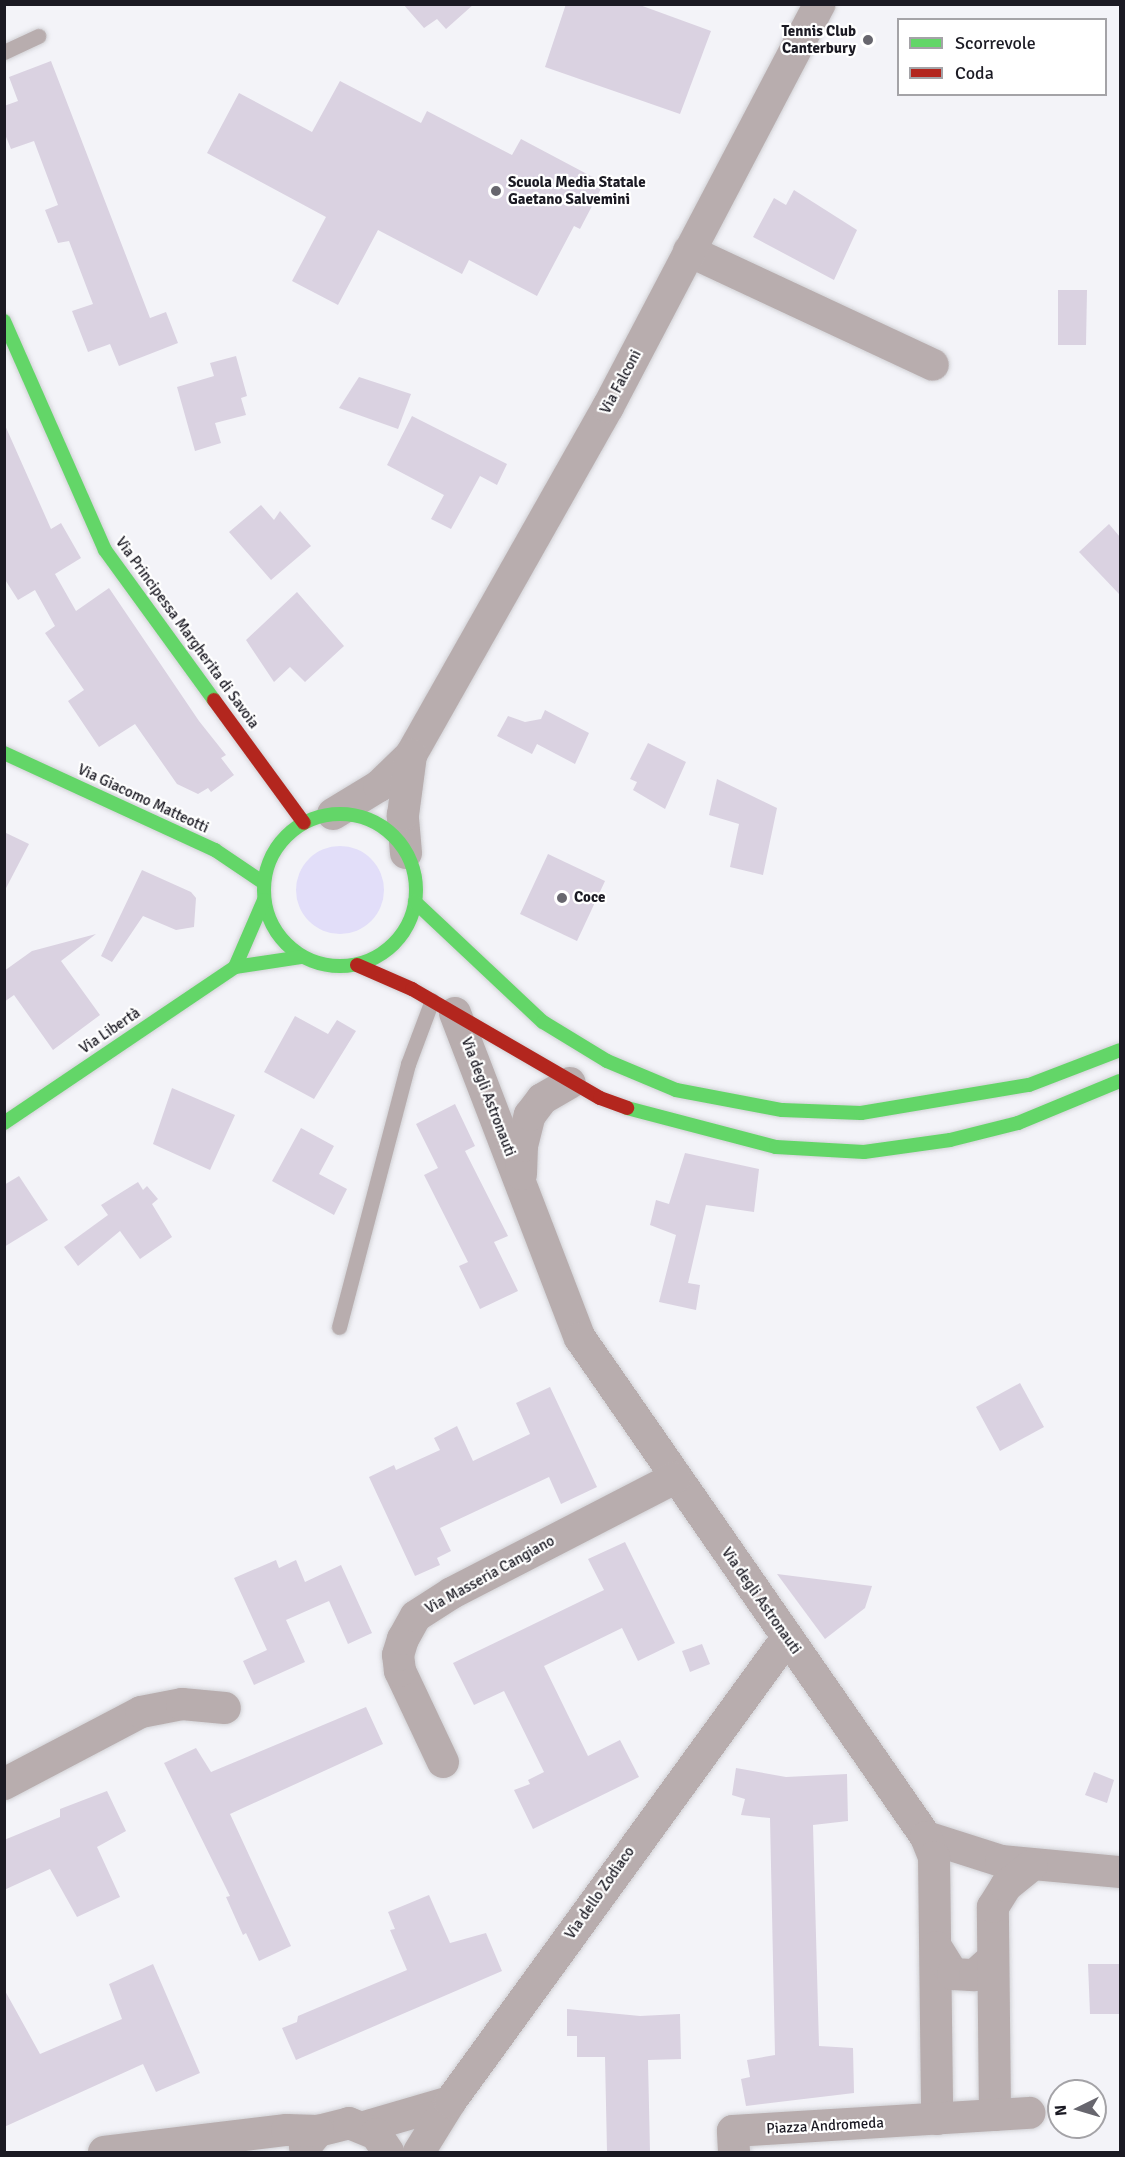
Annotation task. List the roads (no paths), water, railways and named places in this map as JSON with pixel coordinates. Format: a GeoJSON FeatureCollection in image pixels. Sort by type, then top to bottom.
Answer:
{"type":"FeatureCollection","features":[{"type":"Feature","properties":{"kind":"street","name":"Via Falconi"},"geometry":{"type":"LineString","coordinates":[[319,818],[379,786],[411,755],[609,406],[820,4]]}},
{"type":"Feature","properties":{"kind":"street"},"geometry":{"type":"LineString","coordinates":[[689,251],[933,365]]}},
{"type":"Feature","properties":{"kind":"street","name":"Via Principessa Margherita di Savoia"},"geometry":{"type":"LineString","coordinates":[[4,321],[105,550],[319,818]]}},
{"type":"Feature","properties":{"kind":"street","name":"Via Giacomo Matteotti"},"geometry":{"type":"LineString","coordinates":[[4,753],[215,850],[264,883]]}},
{"type":"Feature","properties":{"kind":"street","name":"Via Falconi"},"geometry":{"type":"LineString","coordinates":[[406,853],[403,815],[411,755]]}},
{"type":"Feature","properties":{"kind":"street"},"geometry":{"type":"LineString","coordinates":[[353,815],[375,822],[395,838],[406,853],[415,877],[415,902],[409,924],[394,945],[373,960],[338,967],[302,957],[286,945],[275,929],[264,900],[264,883],[270,857],[283,839],[319,818],[353,815]]}},
{"type":"Feature","properties":{"kind":"street"},"geometry":{"type":"LineString","coordinates":[[234,966],[264,900]]}},
{"type":"Feature","properties":{"kind":"street"},"geometry":{"type":"LineString","coordinates":[[415,902],[543,1022],[607,1061],[676,1090],[782,1110],[861,1113],[1020,1087],[1120,1050]]}},
{"type":"Feature","properties":{"kind":"street","name":"Via Libertà"},"geometry":{"type":"LineString","coordinates":[[4,1123],[234,966],[302,957]]}},
{"type":"Feature","properties":{"kind":"street"},"geometry":{"type":"LineString","coordinates":[[357,965],[444,1006],[570,1083],[653,1117],[776,1147],[864,1152],[950,1140],[1018,1123],[1120,1081]]}},
{"type":"Feature","properties":{"kind":"street","name":"Via degli Astronauti"},"geometry":{"type":"LineString","coordinates":[[444,1006],[520,1181],[580,1338],[926,1837]]}},
{"type":"Feature","properties":{"kind":"street","name":"Via degli Astronauti"},"geometry":{"type":"LineString","coordinates":[[520,1181],[522,1146],[530,1115],[542,1099],[570,1083]]}},
{"type":"Feature","properties":{"kind":"street","name":"Via Masseria Cangiano"},"geometry":{"type":"LineString","coordinates":[[443,1762],[399,1671],[398,1655],[403,1639],[416,1616],[452,1593],[675,1478]]}},
{"type":"Feature","properties":{"kind":"street","name":"Via dello Zodiaco"},"geometry":{"type":"LineString","coordinates":[[419,2152],[450,2102],[787,1638]]}},
{"type":"Feature","properties":{"kind":"street"},"geometry":{"type":"LineString","coordinates":[[4,1784],[141,1712],[182,1704],[225,1707]]}},
{"type":"Feature","properties":{"kind":"street"},"geometry":{"type":"LineString","coordinates":[[926,1837],[963,1851],[1032,1865],[1120,1872]]}},
{"type":"Feature","properties":{"kind":"street"},"geometry":{"type":"LineString","coordinates":[[926,1837],[934,1857],[937,2119]]}},
{"type":"Feature","properties":{"kind":"street"},"geometry":{"type":"LineString","coordinates":[[995,2115],[993,1907],[1006,1886],[1032,1865]]}},
{"type":"Feature","properties":{"kind":"street"},"geometry":{"type":"LineString","coordinates":[[936,1947],[953,1974],[975,1975],[993,1959]]}},
{"type":"Feature","properties":{"kind":"street"},"geometry":{"type":"LineString","coordinates":[[364,2127],[450,2102]]}},
{"type":"Feature","properties":{"kind":"street","name":"Piazza Andromeda"},"geometry":{"type":"LineString","coordinates":[[734,2152],[733,2131],[1029,2113]]}},
{"type":"Feature","properties":{"kind":"street"},"geometry":{"type":"LineString","coordinates":[[104,2152],[233,2147],[287,2130],[310,2142],[349,2123],[364,2127],[376,2134],[388,2152]]}},
{"type":"Feature","properties":{"kind":"lane"},"geometry":{"type":"LineString","coordinates":[[4,52],[39,36]]}},
{"type":"Feature","properties":{"kind":"lane"},"geometry":{"type":"LineString","coordinates":[[339,1327],[408,1064],[444,1006]]}},
{"type":"Feature","properties":{"kind":"place","name":"Tennis Club Canterbury"},"geometry":{"type":"Point","coordinates":[868,40]}},
{"type":"Feature","properties":{"kind":"place","name":"Scuola Media Statale Gaetano Salvemini"},"geometry":{"type":"Point","coordinates":[496,191]}},
{"type":"Feature","properties":{"kind":"place","name":"Coce"},"geometry":{"type":"Point","coordinates":[562,898]}}]}
